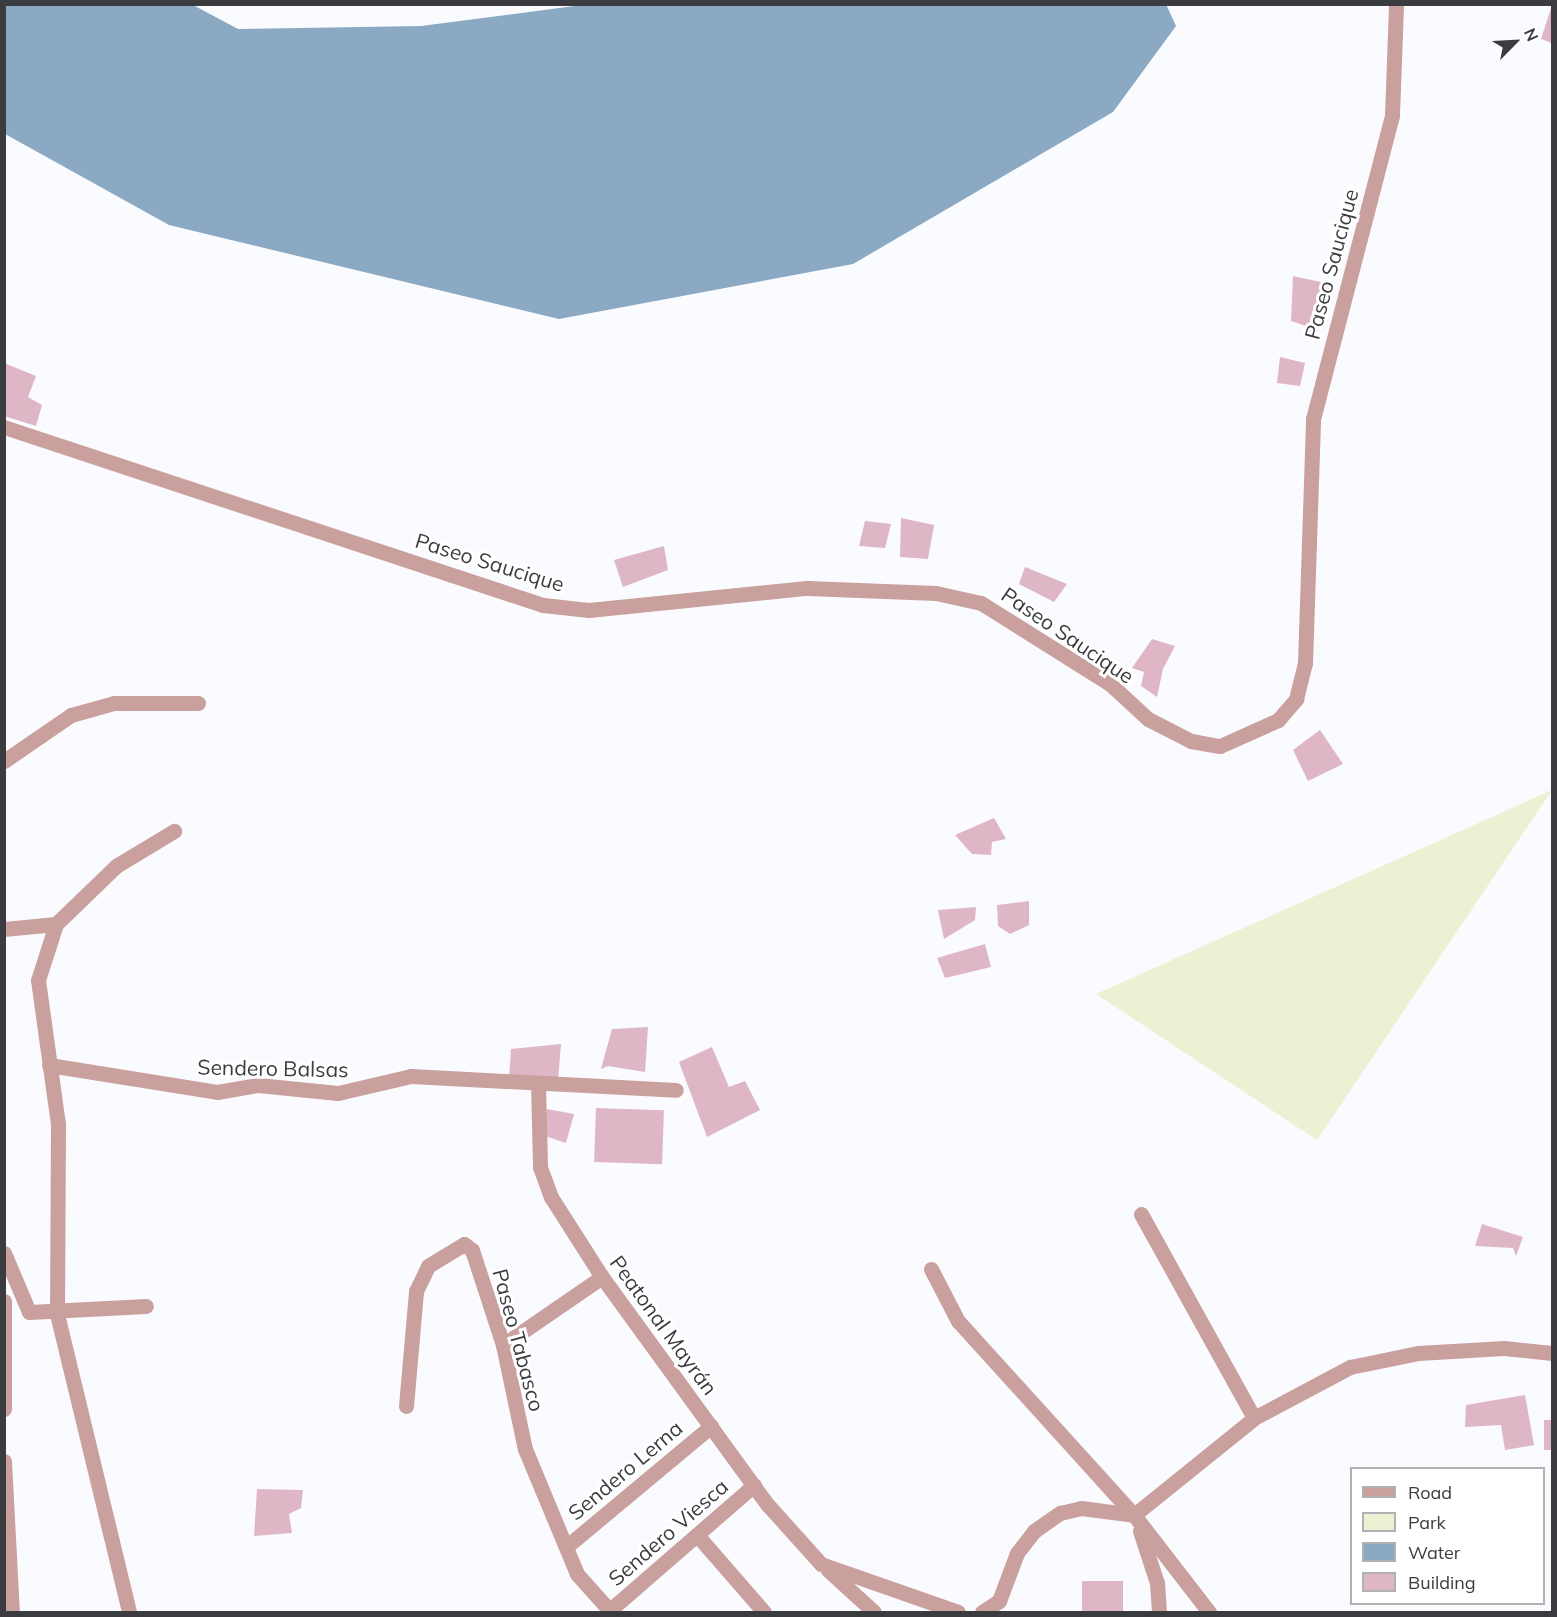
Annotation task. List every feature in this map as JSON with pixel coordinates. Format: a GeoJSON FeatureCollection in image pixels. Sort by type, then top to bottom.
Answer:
{"type":"FeatureCollection","features":[{"type":"Feature","properties":{"kind":"street","name":"Paseo Saucique"},"geometry":{"type":"LineString","coordinates":[[4,427],[543,604],[589,610],[807,588],[936,593],[981,603],[1110,684],[1148,719],[1191,741],[1220,746],[1278,720],[1296,699],[1305,663],[1313,419],[1392,115],[1396,4]]}},
{"type":"Feature","properties":{"kind":"street"},"geometry":{"type":"LineString","coordinates":[[4,761],[71,715],[114,703],[198,703]]}},
{"type":"Feature","properties":{"kind":"street"},"geometry":{"type":"LineString","coordinates":[[129,1612],[57,1314],[58,1125],[38,980],[56,924],[116,866],[174,831]]}},
{"type":"Feature","properties":{"kind":"street"},"geometry":{"type":"LineString","coordinates":[[4,929],[56,924]]}},
{"type":"Feature","properties":{"kind":"street","name":"Sendero Balsas"},"geometry":{"type":"LineString","coordinates":[[49,1065],[217,1092],[258,1085],[338,1093],[411,1076],[676,1090]]}},
{"type":"Feature","properties":{"kind":"street","name":"Peatonal Mayrán"},"geometry":{"type":"LineString","coordinates":[[538,1083],[540,1167],[551,1197],[602,1277],[754,1485],[822,1564],[872,1612]]}},
{"type":"Feature","properties":{"kind":"street"},"geometry":{"type":"LineString","coordinates":[[1141,1214],[1254,1418]]}},
{"type":"Feature","properties":{"kind":"street","name":"Paseo Tabasco"},"geometry":{"type":"LineString","coordinates":[[406,1406],[416,1291],[428,1266],[448,1251],[464,1244],[472,1250],[503,1345],[525,1449],[577,1574],[610,1612]]}},
{"type":"Feature","properties":{"kind":"street"},"geometry":{"type":"LineString","coordinates":[[4,1253],[29,1312],[57,1314],[146,1306]]}},
{"type":"Feature","properties":{"kind":"street"},"geometry":{"type":"LineString","coordinates":[[931,1269],[958,1321],[1134,1515],[1209,1612]]}},
{"type":"Feature","properties":{"kind":"street"},"geometry":{"type":"LineString","coordinates":[[503,1345],[602,1277]]}},
{"type":"Feature","properties":{"kind":"street"},"geometry":{"type":"LineString","coordinates":[[4,1301],[4,1409]]}},
{"type":"Feature","properties":{"kind":"street"},"geometry":{"type":"LineString","coordinates":[[982,1612],[999,1601],[1017,1553],[1034,1530],[1060,1513],[1081,1508],[1134,1515],[1254,1418],[1350,1367],[1418,1353],[1504,1348],[1552,1353]]}},
{"type":"Feature","properties":{"kind":"street","name":"Sendero Lerna"},"geometry":{"type":"LineString","coordinates":[[566,1547],[711,1426]]}},
{"type":"Feature","properties":{"kind":"street"},"geometry":{"type":"LineString","coordinates":[[4,1461],[10,1610]]}},
{"type":"Feature","properties":{"kind":"street","name":"Sendero Viesca"},"geometry":{"type":"LineString","coordinates":[[610,1612],[754,1485]]}},
{"type":"Feature","properties":{"kind":"street"},"geometry":{"type":"LineString","coordinates":[[1134,1515],[1152,1561],[1159,1612]]}},
{"type":"Feature","properties":{"kind":"street"},"geometry":{"type":"LineString","coordinates":[[697,1535],[764,1612]]}},
{"type":"Feature","properties":{"kind":"street","name":"Peatonal Mayrán"},"geometry":{"type":"LineString","coordinates":[[822,1564],[958,1612]]}},
{"type":"Feature","properties":{"kind":"green space"},"geometry":{"type":"Polygon","coordinates":[[[1552,790],[1317,1140],[1096,994],[1552,790]]]}},
{"type":"Feature","properties":{"kind":"water"},"geometry":{"type":"Polygon","coordinates":[[[590,4],[1166,4],[1176,26],[1113,112],[853,264],[559,319],[169,225],[5,134],[5,5],[193,5],[238,29],[421,26],[590,4]]]}},
{"type":"Feature","properties":{"kind":"building"},"geometry":{"type":"Polygon","coordinates":[[[1552,5],[1552,43],[1541,39],[1552,5]]]}},
{"type":"Feature","properties":{"kind":"building"},"geometry":{"type":"Polygon","coordinates":[[[1293,276],[1330,284],[1317,330],[1291,321],[1293,276]]]}},
{"type":"Feature","properties":{"kind":"building"},"geometry":{"type":"Polygon","coordinates":[[[1280,357],[1305,363],[1300,386],[1277,383],[1280,357]]]}},
{"type":"Feature","properties":{"kind":"building"},"geometry":{"type":"Polygon","coordinates":[[[4,363],[36,376],[28,397],[42,405],[36,426],[4,416],[4,363]]]}},
{"type":"Feature","properties":{"kind":"building"},"geometry":{"type":"Polygon","coordinates":[[[901,518],[934,525],[928,559],[900,557],[901,518]]]}},
{"type":"Feature","properties":{"kind":"building"},"geometry":{"type":"Polygon","coordinates":[[[865,521],[891,524],[885,548],[859,546],[865,521]]]}},
{"type":"Feature","properties":{"kind":"building"},"geometry":{"type":"Polygon","coordinates":[[[664,546],[668,570],[623,587],[614,560],[664,546]]]}},
{"type":"Feature","properties":{"kind":"building"},"geometry":{"type":"Polygon","coordinates":[[[1025,567],[1067,584],[1054,602],[1019,584],[1025,567]]]}},
{"type":"Feature","properties":{"kind":"building"},"geometry":{"type":"Polygon","coordinates":[[[1152,639],[1175,646],[1163,669],[1157,697],[1141,686],[1144,672],[1132,668],[1152,639]]]}},
{"type":"Feature","properties":{"kind":"building"},"geometry":{"type":"Polygon","coordinates":[[[1320,730],[1343,764],[1308,781],[1293,750],[1320,730]]]}},
{"type":"Feature","properties":{"kind":"building"},"geometry":{"type":"Polygon","coordinates":[[[994,818],[1006,839],[992,842],[991,855],[972,854],[955,835],[994,818]]]}},
{"type":"Feature","properties":{"kind":"building"},"geometry":{"type":"Polygon","coordinates":[[[1029,901],[1029,925],[1010,934],[998,926],[997,905],[1029,901]]]}},
{"type":"Feature","properties":{"kind":"building"},"geometry":{"type":"Polygon","coordinates":[[[976,907],[975,920],[944,939],[938,910],[976,907]]]}},
{"type":"Feature","properties":{"kind":"building"},"geometry":{"type":"Polygon","coordinates":[[[985,944],[991,967],[945,978],[937,958],[985,944]]]}},
{"type":"Feature","properties":{"kind":"building"},"geometry":{"type":"Polygon","coordinates":[[[648,1027],[645,1072],[608,1066],[601,1069],[612,1029],[648,1027]]]}},
{"type":"Feature","properties":{"kind":"building"},"geometry":{"type":"Polygon","coordinates":[[[561,1044],[558,1081],[509,1080],[511,1049],[561,1044]]]}},
{"type":"Feature","properties":{"kind":"building"},"geometry":{"type":"Polygon","coordinates":[[[712,1047],[729,1087],[745,1081],[760,1110],[707,1137],[679,1062],[712,1047]]]}},
{"type":"Feature","properties":{"kind":"building"},"geometry":{"type":"Polygon","coordinates":[[[596,1108],[664,1110],[662,1164],[594,1162],[596,1108]]]}},
{"type":"Feature","properties":{"kind":"building"},"geometry":{"type":"Polygon","coordinates":[[[547,1109],[574,1114],[566,1143],[542,1135],[547,1109]]]}},
{"type":"Feature","properties":{"kind":"building"},"geometry":{"type":"Polygon","coordinates":[[[1482,1224],[1523,1237],[1516,1256],[1513,1248],[1475,1246],[1482,1224]]]}},
{"type":"Feature","properties":{"kind":"building"},"geometry":{"type":"Polygon","coordinates":[[[1525,1395],[1534,1445],[1505,1450],[1501,1425],[1465,1427],[1466,1405],[1525,1395]]]}},
{"type":"Feature","properties":{"kind":"building"},"geometry":{"type":"Polygon","coordinates":[[[1544,1420],[1552,1420],[1552,1450],[1544,1450],[1544,1420]]]}},
{"type":"Feature","properties":{"kind":"building"},"geometry":{"type":"Polygon","coordinates":[[[257,1489],[303,1490],[301,1508],[289,1514],[292,1533],[254,1536],[257,1489]]]}},
{"type":"Feature","properties":{"kind":"building"},"geometry":{"type":"Polygon","coordinates":[[[1082,1581],[1123,1581],[1123,1612],[1082,1612],[1082,1581]]]}}]}
